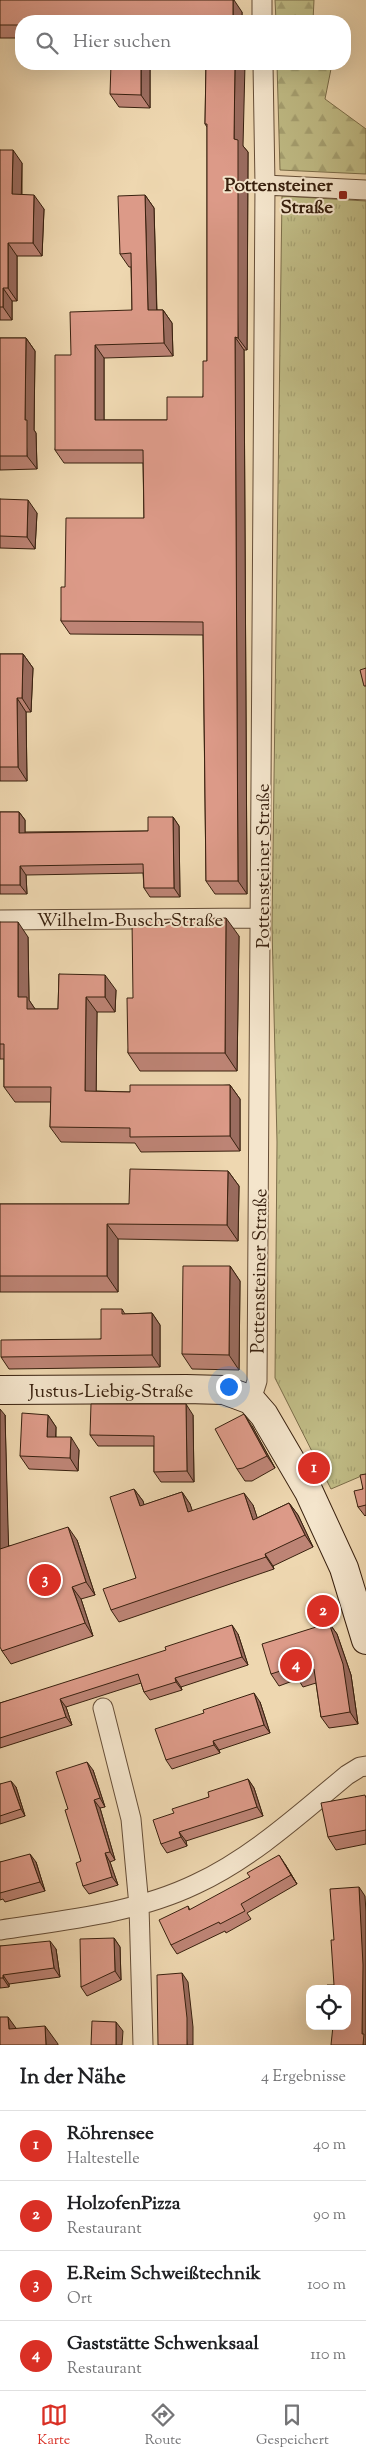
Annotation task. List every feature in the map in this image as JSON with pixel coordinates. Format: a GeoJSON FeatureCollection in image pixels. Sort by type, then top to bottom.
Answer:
{"type":"FeatureCollection","features":[{"type":"Feature","properties":{"kind":"main road","name":"Justus-Liebig-Straße"},"geometry":{"type":"LineString","coordinates":[[0,1390],[224,1390],[251,1400]]}},
{"type":"Feature","properties":{"kind":"main road"},"geometry":{"type":"LineString","coordinates":[[251,1400],[264,1416],[309,1492],[350,1582],[366,1640]]}},
{"type":"Feature","properties":{"kind":"street"},"geometry":{"type":"LineString","coordinates":[[262,0],[262,15]]}},
{"type":"Feature","properties":{"kind":"street","name":"Pottensteiner Straße"},"geometry":{"type":"LineString","coordinates":[[251,1400],[257,1380],[265,186],[263,70]]}},
{"type":"Feature","properties":{"kind":"street"},"geometry":{"type":"LineString","coordinates":[[265,186],[366,190]]}},
{"type":"Feature","properties":{"kind":"street","name":"Wilhelm-Busch-Straße"},"geometry":{"type":"LineString","coordinates":[[0,920],[260,918]]}},
{"type":"Feature","properties":{"kind":"street"},"geometry":{"type":"LineString","coordinates":[[103,1708],[131,1820],[139,1906],[143,2045]]}},
{"type":"Feature","properties":{"kind":"street"},"geometry":{"type":"LineString","coordinates":[[0,1930],[139,1906],[196,1884],[258,1847],[347,1775],[360,1767],[366,1766]]}},
{"type":"Feature","properties":{"kind":"green space"},"geometry":{"type":"Polygon","coordinates":[[[275,0],[314,0],[313,15],[276,15],[275,0]]]}},
{"type":"Feature","properties":{"kind":"green space"},"geometry":{"type":"Polygon","coordinates":[[[277,70],[331,70],[325,99],[366,129],[366,174],[280,170],[277,70]]]}},
{"type":"Feature","properties":{"kind":"green space"},"geometry":{"type":"Polygon","coordinates":[[[282,196],[366,201],[366,1474],[331,1489],[275,1378],[277,1142],[272,926],[282,196]]]}},
{"type":"Feature","properties":{"kind":"building"},"geometry":{"type":"Polygon","coordinates":[[[0,0],[233,0],[233,15],[15,15],[15,25],[0,25],[0,0]]]}},
{"type":"Feature","properties":{"kind":"building"},"geometry":{"type":"Polygon","coordinates":[[[111,70],[141,70],[141,95],[110,94],[111,70]]]}},
{"type":"Feature","properties":{"kind":"building"},"geometry":{"type":"Polygon","coordinates":[[[206,70],[235,70],[234,139],[238,140],[238,338],[235,337],[238,881],[206,881],[203,622],[61,621],[61,587],[65,587],[66,518],[144,518],[143,450],[55,450],[55,355],[71,355],[70,312],[132,310],[131,253],[120,254],[118,196],[145,195],[148,310],[163,310],[164,343],[95,345],[95,420],[167,420],[167,397],[203,397],[203,361],[207,361],[207,124],[205,124],[206,70]]]}},
{"type":"Feature","properties":{"kind":"building"},"geometry":{"type":"Polygon","coordinates":[[[0,150],[13,150],[12,194],[34,195],[33,243],[8,243],[8,288],[3,288],[3,307],[0,307],[0,150]]]}},
{"type":"Feature","properties":{"kind":"building"},"geometry":{"type":"Polygon","coordinates":[[[0,338],[26,338],[25,420],[27,420],[27,456],[0,456],[0,338]]]}},
{"type":"Feature","properties":{"kind":"building"},"geometry":{"type":"Polygon","coordinates":[[[0,499],[28,500],[27,537],[0,536],[0,499]]]}},
{"type":"Feature","properties":{"kind":"building"},"geometry":{"type":"Polygon","coordinates":[[[0,654],[23,654],[22,698],[17,698],[18,767],[0,767],[0,654]]]}},
{"type":"Feature","properties":{"kind":"building"},"geometry":{"type":"Polygon","coordinates":[[[366,668],[366,686],[364,686],[360,670],[366,668]]]}},
{"type":"Feature","properties":{"kind":"building"},"geometry":{"type":"Polygon","coordinates":[[[0,812],[19,812],[19,833],[148,831],[148,817],[173,817],[174,888],[144,888],[143,864],[20,866],[20,885],[0,885],[0,812]]]}},
{"type":"Feature","properties":{"kind":"building"},"geometry":{"type":"Polygon","coordinates":[[[226,918],[225,1053],[128,1053],[127,998],[133,998],[132,920],[226,918]]]}},
{"type":"Feature","properties":{"kind":"building"},"geometry":{"type":"Polygon","coordinates":[[[0,922],[18,922],[18,997],[27,997],[27,1009],[58,1009],[59,974],[105,975],[105,997],[86,997],[85,1091],[130,1092],[130,1085],[230,1085],[230,1136],[130,1137],[130,1128],[50,1127],[51,1087],[4,1087],[4,1044],[0,1044],[0,922]]]}},
{"type":"Feature","properties":{"kind":"building"},"geometry":{"type":"Polygon","coordinates":[[[130,1169],[228,1171],[227,1225],[107,1224],[107,1276],[0,1276],[0,1204],[129,1204],[130,1169]]]}},
{"type":"Feature","properties":{"kind":"building"},"geometry":{"type":"Polygon","coordinates":[[[183,1266],[230,1266],[229,1355],[182,1354],[183,1266]]]}},
{"type":"Feature","properties":{"kind":"building"},"geometry":{"type":"Polygon","coordinates":[[[101,1309],[122,1309],[122,1314],[152,1313],[152,1355],[1,1357],[1,1340],[101,1339],[101,1309]]]}},
{"type":"Feature","properties":{"kind":"building"},"geometry":{"type":"Polygon","coordinates":[[[91,1404],[186,1404],[187,1471],[154,1472],[154,1436],[90,1435],[91,1404]]]}},
{"type":"Feature","properties":{"kind":"building"},"geometry":{"type":"Polygon","coordinates":[[[22,1413],[48,1415],[47,1437],[71,1437],[70,1458],[20,1456],[22,1413]]]}},
{"type":"Feature","properties":{"kind":"building"},"geometry":{"type":"Polygon","coordinates":[[[244,1414],[267,1456],[237,1469],[215,1429],[244,1414]]]}},
{"type":"Feature","properties":{"kind":"building"},"geometry":{"type":"Polygon","coordinates":[[[366,1474],[366,1505],[358,1507],[354,1491],[363,1489],[360,1475],[366,1474]]]}},
{"type":"Feature","properties":{"kind":"building"},"geometry":{"type":"Polygon","coordinates":[[[134,1489],[140,1506],[182,1492],[188,1512],[244,1493],[253,1520],[289,1503],[305,1535],[265,1554],[266,1557],[111,1610],[103,1589],[136,1578],[110,1497],[134,1489]]]}},
{"type":"Feature","properties":{"kind":"building"},"geometry":{"type":"Polygon","coordinates":[[[68,1527],[86,1582],[72,1587],[85,1623],[2,1651],[0,1647],[0,1549],[68,1527]]]}},
{"type":"Feature","properties":{"kind":"building"},"geometry":{"type":"Polygon","coordinates":[[[329,1623],[343,1664],[350,1712],[321,1717],[314,1669],[295,1675],[293,1667],[271,1674],[262,1644],[329,1623]]]}},
{"type":"Feature","properties":{"kind":"building"},"geometry":{"type":"Polygon","coordinates":[[[232,1625],[242,1657],[175,1678],[176,1682],[144,1692],[138,1674],[60,1699],[66,1717],[0,1738],[0,1703],[166,1650],[165,1647],[232,1625]]]}},
{"type":"Feature","properties":{"kind":"building"},"geometry":{"type":"Polygon","coordinates":[[[254,1693],[264,1725],[213,1741],[214,1745],[166,1760],[155,1729],[204,1713],[203,1710],[254,1693]]]}},
{"type":"Feature","properties":{"kind":"building"},"geometry":{"type":"Polygon","coordinates":[[[87,1762],[100,1798],[94,1800],[110,1852],[105,1853],[112,1877],[83,1886],[76,1863],[81,1861],[65,1810],[68,1809],[56,1772],[87,1762]]]}},
{"type":"Feature","properties":{"kind":"building"},"geometry":{"type":"Polygon","coordinates":[[[248,1779],[257,1807],[179,1832],[181,1837],[161,1844],[153,1820],[174,1813],[172,1809],[209,1797],[208,1792],[248,1779]]]}},
{"type":"Feature","properties":{"kind":"building"},"geometry":{"type":"Polygon","coordinates":[[[11,1781],[21,1809],[0,1816],[0,1784],[11,1781]]]}},
{"type":"Feature","properties":{"kind":"building"},"geometry":{"type":"Polygon","coordinates":[[[365,1795],[366,1830],[328,1837],[321,1803],[365,1795]]]}},
{"type":"Feature","properties":{"kind":"building"},"geometry":{"type":"Polygon","coordinates":[[[30,1854],[40,1882],[0,1893],[0,1862],[30,1854]]]}},
{"type":"Feature","properties":{"kind":"building"},"geometry":{"type":"Polygon","coordinates":[[[279,1855],[291,1875],[241,1904],[245,1911],[171,1945],[159,1920],[188,1906],[189,1910],[250,1877],[247,1873],[279,1855]]]}},
{"type":"Feature","properties":{"kind":"building"},"geometry":{"type":"Polygon","coordinates":[[[359,1887],[363,1965],[363,2045],[331,2045],[333,2030],[351,2030],[351,1985],[334,1985],[331,1940],[334,1940],[330,1889],[359,1887]]]}},
{"type":"Feature","properties":{"kind":"building"},"geometry":{"type":"Polygon","coordinates":[[[114,1938],[115,1971],[81,1987],[80,1939],[114,1938]]]}},
{"type":"Feature","properties":{"kind":"building"},"geometry":{"type":"Polygon","coordinates":[[[50,1941],[54,1968],[3,1975],[3,1978],[0,1978],[0,1946],[50,1941]]]}},
{"type":"Feature","properties":{"kind":"building"},"geometry":{"type":"Polygon","coordinates":[[[182,1973],[187,2018],[187,2045],[158,2045],[157,1975],[182,1973]]]}},
{"type":"Feature","properties":{"kind":"building"},"geometry":{"type":"Polygon","coordinates":[[[0,2017],[8,2017],[9,2029],[45,2026],[46,2045],[0,2045],[0,2017]]]}},
{"type":"Feature","properties":{"kind":"building"},"geometry":{"type":"Polygon","coordinates":[[[92,2021],[116,2022],[116,2045],[91,2045],[92,2021]]]}},
{"type":"Feature","properties":{"kind":"place","name":"Pottensteiner Straße"},"geometry":{"type":"Point","coordinates":[343,195]}},
{"type":"Feature","properties":{"kind":"place","name":"Röhrensee"},"geometry":{"type":"Point","coordinates":[314,1468]}},
{"type":"Feature","properties":{"kind":"place","name":"E.Reim Schweißtechnik"},"geometry":{"type":"Point","coordinates":[45,1580]}},
{"type":"Feature","properties":{"kind":"place","name":"HolzofenPizza"},"geometry":{"type":"Point","coordinates":[323,1611]}},
{"type":"Feature","properties":{"kind":"place","name":"Gaststätte Schwenksaal"},"geometry":{"type":"Point","coordinates":[296,1665]}}]}
